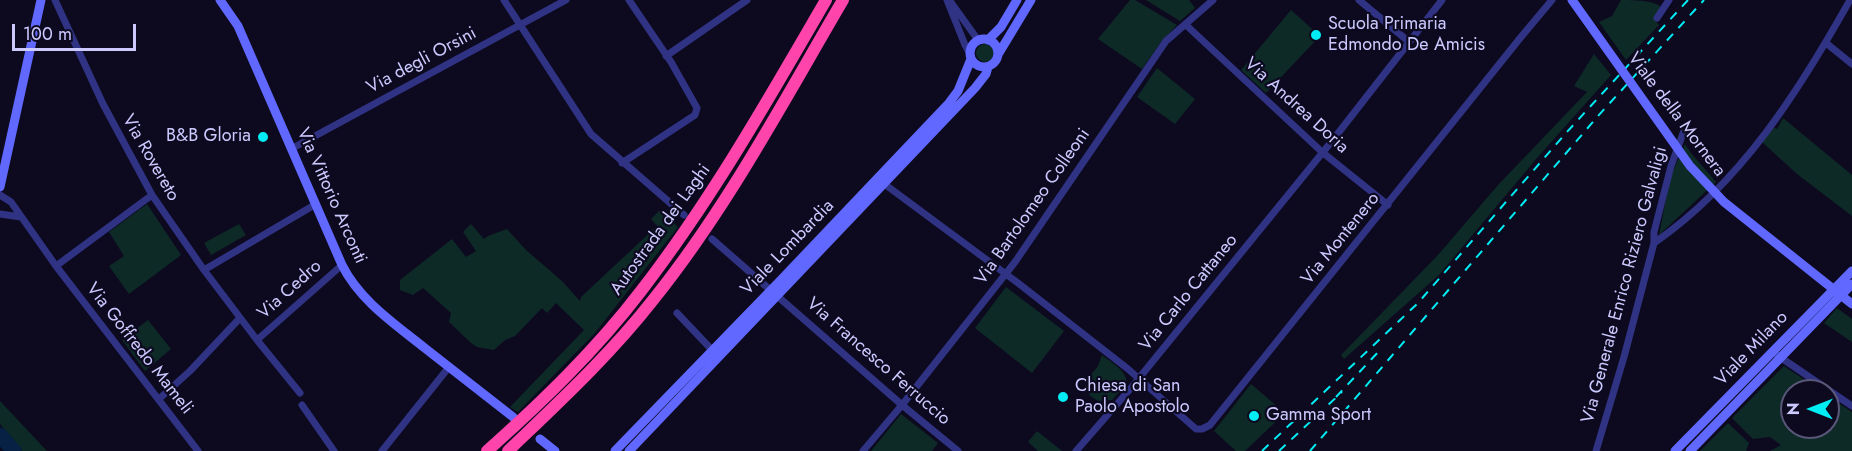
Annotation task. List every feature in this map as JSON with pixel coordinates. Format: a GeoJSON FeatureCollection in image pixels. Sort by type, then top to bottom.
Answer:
{"type":"FeatureCollection","features":[{"type":"Feature","properties":{"kind":"highway","name":"Autostrada dei Laghi"},"geometry":{"type":"LineString","coordinates":[[487,451],[529,413],[590,351],[640,293],[695,218],[734,157],[826,0]]}},
{"type":"Feature","properties":{"kind":"highway","name":"Autostrada dei Laghi"},"geometry":{"type":"LineString","coordinates":[[508,451],[596,365],[654,300],[708,226],[843,0]]}},
{"type":"Feature","properties":{"kind":"main road"},"geometry":{"type":"LineString","coordinates":[[0,187],[41,0]]}},
{"type":"Feature","properties":{"kind":"main road","name":"Via Vittorio Arconti"},"geometry":{"type":"LineString","coordinates":[[220,0],[238,26],[342,265],[353,284],[365,298],[513,417]]}},
{"type":"Feature","properties":{"kind":"main road"},"geometry":{"type":"LineString","coordinates":[[1017,0],[1001,27],[971,48],[971,56],[975,64],[981,68],[988,67],[997,60],[1031,0]]}},
{"type":"Feature","properties":{"kind":"main road","name":"Viale della Mornera"},"geometry":{"type":"LineString","coordinates":[[1572,0],[1709,188],[1852,304]]}},
{"type":"Feature","properties":{"kind":"main road"},"geometry":{"type":"LineString","coordinates":[[983,40],[995,45],[999,54]]}},
{"type":"Feature","properties":{"kind":"main road","name":"Viale Lombardia"},"geometry":{"type":"LineString","coordinates":[[629,451],[949,103],[958,91],[971,56]]}},
{"type":"Feature","properties":{"kind":"main road","name":"Viale Lombardia"},"geometry":{"type":"LineString","coordinates":[[615,451],[883,183],[975,87],[988,67]]}},
{"type":"Feature","properties":{"kind":"main road","name":"Viale Milano"},"geometry":{"type":"LineString","coordinates":[[1690,451],[1852,271]]}},
{"type":"Feature","properties":{"kind":"main road","name":"Viale Milano"},"geometry":{"type":"LineString","coordinates":[[1675,451],[1852,284]]}},
{"type":"Feature","properties":{"kind":"main road"},"geometry":{"type":"LineString","coordinates":[[540,439],[555,451]]}},
{"type":"Feature","properties":{"kind":"street","name":"Via Rovereto"},"geometry":{"type":"LineString","coordinates":[[55,0],[103,104],[152,195],[204,270],[257,340]]}},
{"type":"Feature","properties":{"kind":"street"},"geometry":{"type":"LineString","coordinates":[[504,0],[591,134],[684,215]]}},
{"type":"Feature","properties":{"kind":"street","name":"Via degli Orsini"},"geometry":{"type":"LineString","coordinates":[[291,148],[566,0]]}},
{"type":"Feature","properties":{"kind":"street"},"geometry":{"type":"LineString","coordinates":[[622,163],[695,115],[697,108],[629,0]]}},
{"type":"Feature","properties":{"kind":"street"},"geometry":{"type":"LineString","coordinates":[[666,56],[747,0]]}},
{"type":"Feature","properties":{"kind":"street"},"geometry":{"type":"LineString","coordinates":[[948,0],[983,40]]}},
{"type":"Feature","properties":{"kind":"street"},"geometry":{"type":"LineString","coordinates":[[948,0],[964,45],[971,56]]}},
{"type":"Feature","properties":{"kind":"street","name":"Via Bartolomeo Colleoni"},"geometry":{"type":"LineString","coordinates":[[863,451],[1006,274],[1166,41],[1213,0]]}},
{"type":"Feature","properties":{"kind":"street"},"geometry":{"type":"LineString","coordinates":[[1359,0],[1408,41]]}},
{"type":"Feature","properties":{"kind":"street","name":"Via Carlo Cattaneo"},"geometry":{"type":"LineString","coordinates":[[1076,451],[1139,378],[1442,0]]}},
{"type":"Feature","properties":{"kind":"street","name":"Via Montenero"},"geometry":{"type":"LineString","coordinates":[[1139,378],[1196,429],[1210,425],[1552,0]]}},
{"type":"Feature","properties":{"kind":"street"},"geometry":{"type":"LineString","coordinates":[[1656,18],[1668,3],[1658,0]]}},
{"type":"Feature","properties":{"kind":"street"},"geometry":{"type":"LineString","coordinates":[[1654,243],[1681,225],[1742,163],[1772,124],[1826,43],[1850,0]]}},
{"type":"Feature","properties":{"kind":"street","name":"Via Andrea Doria"},"geometry":{"type":"LineString","coordinates":[[1186,25],[1322,152],[1388,205]]}},
{"type":"Feature","properties":{"kind":"street"},"geometry":{"type":"LineString","coordinates":[[1826,43],[1852,64]]}},
{"type":"Feature","properties":{"kind":"street","name":"Via Generale Enrico Riziero Galvaligi"},"geometry":{"type":"LineString","coordinates":[[1596,451],[1654,243],[1654,232],[1671,166],[1685,128]]}},
{"type":"Feature","properties":{"kind":"street"},"geometry":{"type":"LineString","coordinates":[[883,183],[1006,274],[1139,378]]}},
{"type":"Feature","properties":{"kind":"street","name":"Via Goffredo Mameli"},"geometry":{"type":"LineString","coordinates":[[0,195],[11,202],[56,266],[198,451]]}},
{"type":"Feature","properties":{"kind":"street"},"geometry":{"type":"LineString","coordinates":[[56,266],[152,195]]}},
{"type":"Feature","properties":{"kind":"street"},"geometry":{"type":"LineString","coordinates":[[204,270],[316,204]]}},
{"type":"Feature","properties":{"kind":"street"},"geometry":{"type":"LineString","coordinates":[[0,214],[21,217]]}},
{"type":"Feature","properties":{"kind":"street","name":"Via Francesco Ferruccio"},"geometry":{"type":"LineString","coordinates":[[712,239],[958,451]]}},
{"type":"Feature","properties":{"kind":"street","name":"Via Cedro"},"geometry":{"type":"LineString","coordinates":[[300,393],[257,340],[342,265]]}},
{"type":"Feature","properties":{"kind":"street"},"geometry":{"type":"LineString","coordinates":[[677,313],[714,351]]}},
{"type":"Feature","properties":{"kind":"street"},"geometry":{"type":"LineString","coordinates":[[159,399],[190,371],[240,318]]}},
{"type":"Feature","properties":{"kind":"street"},"geometry":{"type":"LineString","coordinates":[[1776,354],[1852,406]]}},
{"type":"Feature","properties":{"kind":"street"},"geometry":{"type":"LineString","coordinates":[[382,451],[449,367]]}},
{"type":"Feature","properties":{"kind":"street"},"geometry":{"type":"LineString","coordinates":[[302,405],[334,451]]}},
{"type":"Feature","properties":{"kind":"green space"},"geometry":{"type":"Polygon","coordinates":[[[1130,0],[1135,0],[1177,25],[1161,42],[1142,69],[1098,39],[1130,0]]]}},
{"type":"Feature","properties":{"kind":"green space"},"geometry":{"type":"Polygon","coordinates":[[[1146,0],[1189,0],[1195,8],[1180,21],[1146,0]]]}},
{"type":"Feature","properties":{"kind":"green space"},"geometry":{"type":"Polygon","coordinates":[[[1621,0],[1649,2],[1662,8],[1654,19],[1659,25],[1626,60],[1599,22],[1612,16],[1621,0]]]}},
{"type":"Feature","properties":{"kind":"green space"},"geometry":{"type":"Polygon","coordinates":[[[1291,10],[1320,36],[1266,93],[1241,70],[1291,10]]]}},
{"type":"Feature","properties":{"kind":"green space"},"geometry":{"type":"Polygon","coordinates":[[[985,44],[991,47],[994,53],[991,59],[985,62],[979,59],[976,53],[979,47],[985,44]]]}},
{"type":"Feature","properties":{"kind":"green space"},"geometry":{"type":"Polygon","coordinates":[[[1594,54],[1611,75],[1537,158],[1439,275],[1344,359],[1341,355],[1438,255],[1498,185],[1587,92],[1574,86],[1594,54]]]}},
{"type":"Feature","properties":{"kind":"green space"},"geometry":{"type":"Polygon","coordinates":[[[1157,68],[1195,99],[1175,124],[1137,97],[1157,68]]]}},
{"type":"Feature","properties":{"kind":"green space"},"geometry":{"type":"Polygon","coordinates":[[[1783,118],[1852,175],[1852,216],[1797,174],[1762,142],[1772,127],[1777,129],[1783,118]]]}},
{"type":"Feature","properties":{"kind":"green space"},"geometry":{"type":"Polygon","coordinates":[[[1685,144],[1716,182],[1659,235],[1670,178],[1685,144]]]}},
{"type":"Feature","properties":{"kind":"green space"},"geometry":{"type":"Polygon","coordinates":[[[147,204],[181,255],[129,294],[109,266],[124,256],[109,232],[147,204]]]}},
{"type":"Feature","properties":{"kind":"green space"},"geometry":{"type":"Polygon","coordinates":[[[659,211],[678,227],[595,333],[518,412],[510,407],[584,330],[556,303],[547,313],[542,308],[515,336],[505,340],[494,350],[477,347],[449,322],[451,313],[423,288],[413,295],[400,290],[400,280],[452,239],[466,257],[476,251],[463,232],[471,224],[484,239],[507,229],[580,301],[581,297],[657,226],[651,219],[659,211]]]}},
{"type":"Feature","properties":{"kind":"green space"},"geometry":{"type":"Polygon","coordinates":[[[239,224],[246,235],[211,255],[204,243],[239,224]]]}},
{"type":"Feature","properties":{"kind":"green space"},"geometry":{"type":"Polygon","coordinates":[[[1006,287],[1064,331],[1032,373],[975,328],[1006,287]]]}},
{"type":"Feature","properties":{"kind":"green space"},"geometry":{"type":"Polygon","coordinates":[[[1837,308],[1852,319],[1852,342],[1824,323],[1837,308]]]}},
{"type":"Feature","properties":{"kind":"green space"},"geometry":{"type":"Polygon","coordinates":[[[148,320],[171,349],[145,371],[122,340],[148,320]]]}},
{"type":"Feature","properties":{"kind":"green space"},"geometry":{"type":"Polygon","coordinates":[[[1102,355],[1124,374],[1127,383],[1112,400],[1098,401],[1089,395],[1091,386],[1089,377],[1098,366],[1102,355]]]}},
{"type":"Feature","properties":{"kind":"green space"},"geometry":{"type":"Polygon","coordinates":[[[1784,366],[1803,379],[1780,379],[1780,439],[1840,439],[1840,404],[1852,412],[1852,451],[1770,451],[1781,445],[1770,437],[1753,439],[1732,418],[1784,366]]]}},
{"type":"Feature","properties":{"kind":"green space","name":"Gamma Sport"},"geometry":{"type":"Polygon","coordinates":[[[1251,384],[1285,413],[1245,451],[1236,451],[1214,431],[1251,384]]]}},
{"type":"Feature","properties":{"kind":"green space"},"geometry":{"type":"Polygon","coordinates":[[[0,401],[47,451],[22,451],[0,424],[0,401]]]}},
{"type":"Feature","properties":{"kind":"green space"},"geometry":{"type":"Polygon","coordinates":[[[901,414],[938,443],[932,451],[871,451],[901,414]]]}},
{"type":"Feature","properties":{"kind":"green space"},"geometry":{"type":"Polygon","coordinates":[[[1728,423],[1749,443],[1746,451],[1700,451],[1728,423]]]}},
{"type":"Feature","properties":{"kind":"green space"},"geometry":{"type":"Polygon","coordinates":[[[1037,431],[1062,451],[1038,451],[1028,442],[1037,431]]]}},
{"type":"Feature","properties":{"kind":"waterway"},"geometry":{"type":"LineString","coordinates":[[0,435],[14,451]]}},
{"type":"Feature","properties":{"kind":"railway"},"geometry":{"type":"LineString","coordinates":[[1262,451],[1418,303],[1566,133],[1688,0]]}},
{"type":"Feature","properties":{"kind":"railway"},"geometry":{"type":"LineString","coordinates":[[1310,451],[1598,116],[1704,0]]}},
{"type":"Feature","properties":{"kind":"railway"},"geometry":{"type":"LineString","coordinates":[[1336,397],[1381,349]]}},
{"type":"Feature","properties":{"kind":"railway"},"geometry":{"type":"LineString","coordinates":[[1279,451],[1342,392]]}},
{"type":"Feature","properties":{"kind":"place","name":"Scuola Primaria Edmondo De Amicis"},"geometry":{"type":"Point","coordinates":[1316,35]}},
{"type":"Feature","properties":{"kind":"place","name":"B&B Gloria"},"geometry":{"type":"Point","coordinates":[263,137]}},
{"type":"Feature","properties":{"kind":"place","name":"Chiesa di San Paolo Apostolo"},"geometry":{"type":"Point","coordinates":[1063,397]}},
{"type":"Feature","properties":{"kind":"place","name":"Gamma Sport"},"geometry":{"type":"Point","coordinates":[1254,416]}}]}
